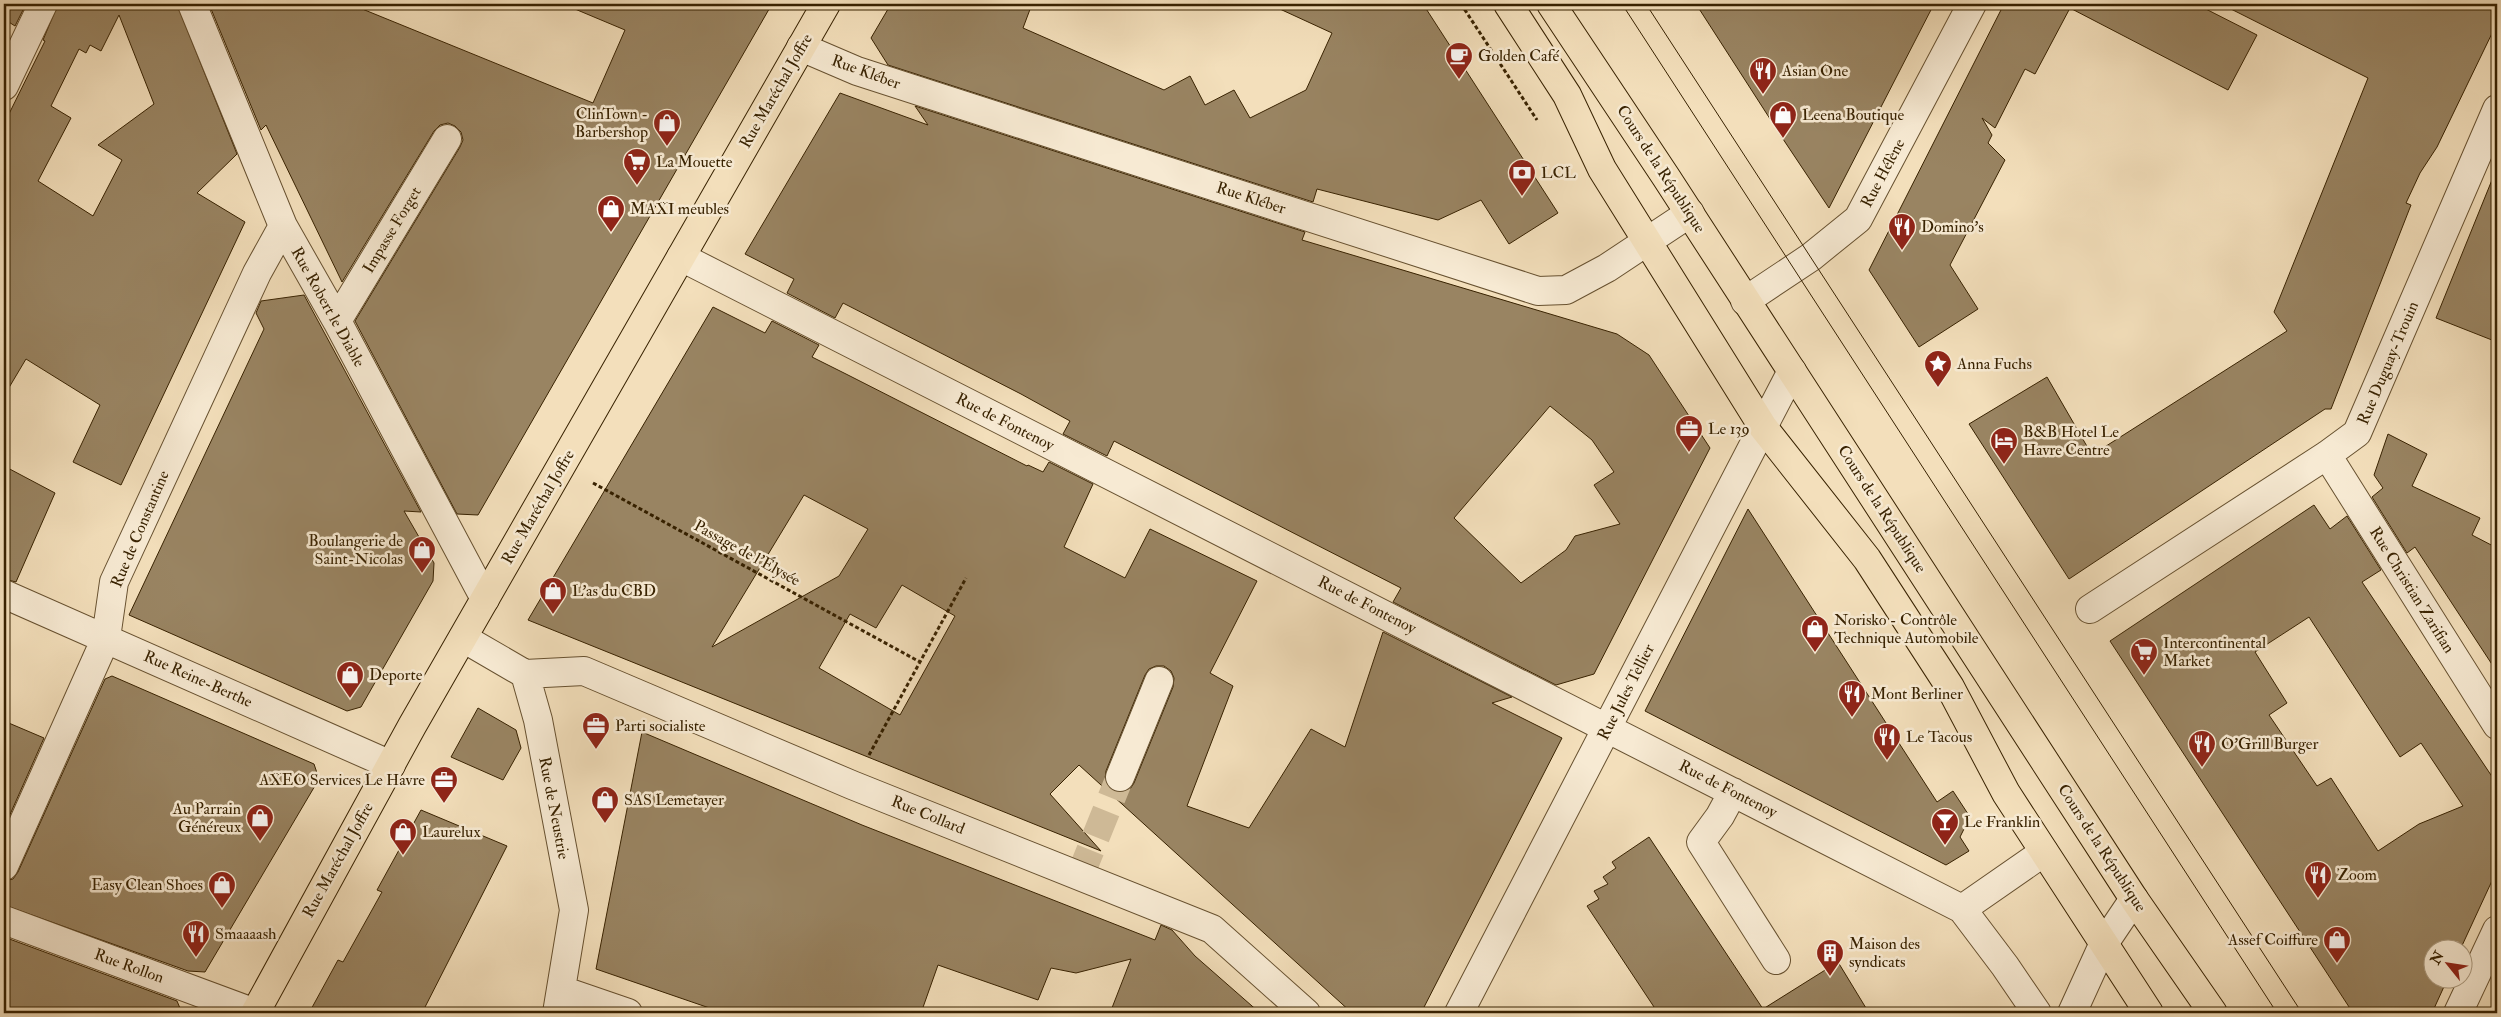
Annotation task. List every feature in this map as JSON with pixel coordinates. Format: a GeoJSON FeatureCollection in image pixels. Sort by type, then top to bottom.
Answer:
{"type":"FeatureCollection","features":[{"type":"Feature","properties":{"kind":"main road","name":"Rue Maréchal Joffre"},"geometry":{"type":"LineString","coordinates":[[255,1013],[391,765],[826,4]]}},
{"type":"Feature","properties":{"kind":"main road"},"geometry":{"type":"LineString","coordinates":[[1508,4],[1567,95],[1602,170],[1763,427],[1867,560],[1950,687],[2006,793],[2103,945],[2149,1013]]}},
{"type":"Feature","properties":{"kind":"main road","name":"Cours de la République"},"geometry":{"type":"LineString","coordinates":[[1552,4],[1690,213],[2134,898],[2213,1013]]}},
{"type":"Feature","properties":{"kind":"street"},"geometry":{"type":"LineString","coordinates":[[4,86],[43,4]]}},
{"type":"Feature","properties":{"kind":"street","name":"Rue Robert le Diable"},"geometry":{"type":"LineString","coordinates":[[192,4],[283,226],[337,321],[486,600]]}},
{"type":"Feature","properties":{"kind":"street","name":"Rue Hélène"},"geometry":{"type":"LineString","coordinates":[[1745,300],[1811,257],[1858,219],[1972,4]]}},
{"type":"Feature","properties":{"kind":"street","name":"Rue Kléber"},"geometry":{"type":"LineString","coordinates":[[801,48],[857,71],[1538,291],[1566,290],[1607,268],[1690,213]]}},
{"type":"Feature","properties":{"kind":"street","name":"Rue Duguay-Trouin"},"geometry":{"type":"LineString","coordinates":[[2090,609],[2327,455],[2357,433],[2497,109]]}},
{"type":"Feature","properties":{"kind":"street","name":"Impasse Forget"},"geometry":{"type":"LineString","coordinates":[[337,321],[447,140]]}},
{"type":"Feature","properties":{"kind":"street","name":"Rue de Constantine"},"geometry":{"type":"LineString","coordinates":[[4,866],[106,638],[114,582],[257,273],[283,226]]}},
{"type":"Feature","properties":{"kind":"street","name":"Rue de Fontenoy"},"geometry":{"type":"LineString","coordinates":[[681,257],[1608,727],[1962,909]]}},
{"type":"Feature","properties":{"kind":"street","name":"Rue Jules Tellier"},"geometry":{"type":"LineString","coordinates":[[1459,1013],[1792,371]]}},
{"type":"Feature","properties":{"kind":"street","name":"Rue Christian Zarifian"},"geometry":{"type":"LineString","coordinates":[[2327,455],[2497,725]]}},
{"type":"Feature","properties":{"kind":"street","name":"Rue Reine-Berthe"},"geometry":{"type":"LineString","coordinates":[[4,594],[391,765]]}},
{"type":"Feature","properties":{"kind":"street"},"geometry":{"type":"LineString","coordinates":[[463,638],[525,674]]}},
{"type":"Feature","properties":{"kind":"street","name":"Rue Collard"},"geometry":{"type":"LineString","coordinates":[[525,674],[584,671],[852,785],[1212,928],[1306,1013]]}},
{"type":"Feature","properties":{"kind":"street","name":"Rue de Neustrie"},"geometry":{"type":"LineString","coordinates":[[525,674],[538,720],[574,910],[559,1001]]}},
{"type":"Feature","properties":{"kind":"street"},"geometry":{"type":"LineString","coordinates":[[1120,777],[1159,681]]}},
{"type":"Feature","properties":{"kind":"street"},"geometry":{"type":"LineString","coordinates":[[1733,792],[1720,816],[1701,842],[1776,960]]}},
{"type":"Feature","properties":{"kind":"street"},"geometry":{"type":"LineString","coordinates":[[2037,1013],[2006,966],[1962,909],[2044,852]]}},
{"type":"Feature","properties":{"kind":"street"},"geometry":{"type":"LineString","coordinates":[[2072,1013],[2103,945],[2134,898]]}},
{"type":"Feature","properties":{"kind":"street","name":"Rue Rollon"},"geometry":{"type":"LineString","coordinates":[[4,920],[255,1013]]}},
{"type":"Feature","properties":{"kind":"street"},"geometry":{"type":"LineString","coordinates":[[2458,1013],[2497,930]]}},
{"type":"Feature","properties":{"kind":"street"},"geometry":{"type":"LineString","coordinates":[[559,1001],[628,1013]]}},
{"type":"Feature","properties":{"kind":"path","name":"Passage de l'Élysée"},"geometry":{"type":"LineString","coordinates":[[562,466],[920,662]]}},
{"type":"Feature","properties":{"kind":"path"},"geometry":{"type":"LineString","coordinates":[[852,785],[966,578]]}},
{"type":"Feature","properties":{"kind":"building"},"geometry":{"type":"Polygon","coordinates":[[[4,4],[26,4],[15,26],[4,19],[4,4]]]}},
{"type":"Feature","properties":{"kind":"building"},"geometry":{"type":"Polygon","coordinates":[[[58,4],[177,4],[237,154],[197,193],[245,222],[121,485],[73,462],[100,405],[26,359],[4,396],[4,124],[45,41],[43,40],[58,4]],[[119,15],[101,51],[90,45],[86,53],[79,49],[51,106],[71,118],[38,181],[93,216],[122,160],[98,145],[154,104],[119,15]]]}},
{"type":"Feature","properties":{"kind":"building"},"geometry":{"type":"Polygon","coordinates":[[[209,4],[350,4],[593,103],[625,30],[563,4],[772,4],[478,515],[457,514],[355,321],[460,147],[463,140],[461,132],[455,126],[448,123],[440,125],[434,131],[342,282],[266,125],[261,130],[209,4]]]}},
{"type":"Feature","properties":{"kind":"building"},"geometry":{"type":"Polygon","coordinates":[[[891,4],[1032,4],[1023,28],[1164,90],[1190,76],[1205,105],[1234,90],[1250,118],[1306,90],[1332,33],[1269,4],[1423,4],[1558,213],[1509,244],[1481,200],[1438,220],[1317,189],[1313,202],[888,65],[871,38],[891,4]]]}},
{"type":"Feature","properties":{"kind":"building"},"geometry":{"type":"Polygon","coordinates":[[[1696,4],[1934,4],[1829,208],[1783,139],[1696,4]]]}},
{"type":"Feature","properties":{"kind":"building"},"geometry":{"type":"Polygon","coordinates":[[[2004,4],[2196,4],[2257,35],[2228,90],[2070,8],[2035,74],[2025,69],[1995,128],[1982,118],[1992,135],[1988,143],[2005,160],[1950,265],[1978,309],[1919,347],[1869,270],[2004,4]]]}},
{"type":"Feature","properties":{"kind":"building"},"geometry":{"type":"Polygon","coordinates":[[[2221,4],[2497,4],[2497,23],[2437,147],[2420,173],[2406,203],[2411,205],[2331,409],[2325,409],[2069,579],[1969,424],[2047,377],[2092,455],[2287,331],[2274,312],[2368,78],[2221,4]]]}},
{"type":"Feature","properties":{"kind":"building"},"geometry":{"type":"Polygon","coordinates":[[[840,93],[928,125],[915,106],[1305,232],[1302,240],[1617,334],[1649,355],[1710,448],[1594,674],[1556,685],[1393,602],[1401,588],[1114,441],[1107,456],[1063,434],[1070,421],[843,303],[835,318],[787,293],[794,279],[745,254],[840,93]],[[1550,406],[1454,518],[1521,583],[1566,550],[1575,536],[1620,524],[1594,485],[1614,472],[1592,440],[1550,406]]]}},
{"type":"Feature","properties":{"kind":"building"},"geometry":{"type":"Polygon","coordinates":[[[2497,170],[2497,342],[2436,318],[2497,170]]]}},
{"type":"Feature","properties":{"kind":"building"},"geometry":{"type":"Polygon","coordinates":[[[304,295],[421,512],[404,511],[434,563],[433,581],[361,707],[347,711],[129,615],[264,329],[256,313],[261,301],[304,295]]]}},
{"type":"Feature","properties":{"kind":"building"},"geometry":{"type":"Polygon","coordinates":[[[713,307],[765,333],[772,321],[819,345],[812,357],[1027,466],[1043,472],[1049,462],[1093,484],[1064,547],[1125,578],[1150,529],[1257,581],[1210,673],[1233,686],[1187,806],[1249,828],[1311,729],[1345,747],[1383,632],[1512,697],[1492,703],[1562,738],[1421,1013],[1352,1013],[1079,765],[1050,794],[1101,851],[528,620],[713,307]],[[804,495],[712,647],[839,576],[868,529],[804,495]],[[902,585],[876,628],[850,614],[819,668],[900,715],[955,616],[902,585]],[[1156,666],[1149,669],[1106,771],[1105,779],[1107,786],[1115,792],[1123,792],[1130,789],[1134,783],[1173,687],[1174,678],[1171,671],[1164,666],[1156,666]]]}},
{"type":"Feature","properties":{"kind":"building"},"geometry":{"type":"Polygon","coordinates":[[[2388,434],[2427,454],[2412,486],[2480,518],[2472,535],[2497,548],[2497,672],[2415,547],[2407,553],[2372,497],[2383,488],[2374,475],[2388,434]]]}},
{"type":"Feature","properties":{"kind":"building"},"geometry":{"type":"Polygon","coordinates":[[[4,466],[55,493],[16,582],[4,579],[4,466]]]}},
{"type":"Feature","properties":{"kind":"building"},"geometry":{"type":"Polygon","coordinates":[[[2314,505],[2330,529],[2347,516],[2381,570],[2362,582],[2497,784],[2497,870],[2465,940],[2424,940],[2424,990],[2442,990],[2432,1013],[2353,1013],[2110,641],[2314,505]],[[2309,617],[2255,652],[2287,703],[2269,715],[2317,786],[2331,778],[2378,851],[2419,824],[2463,806],[2421,743],[2400,757],[2309,617]]]}},
{"type":"Feature","properties":{"kind":"building"},"geometry":{"type":"Polygon","coordinates":[[[1748,509],[1937,802],[1953,791],[1970,817],[1960,837],[1969,851],[1946,865],[1645,711],[1748,509]]]}},
{"type":"Feature","properties":{"kind":"building"},"geometry":{"type":"Polygon","coordinates":[[[112,676],[314,764],[319,779],[205,972],[188,971],[4,905],[4,881],[13,879],[18,872],[105,679],[112,676]]]}},
{"type":"Feature","properties":{"kind":"building"},"geometry":{"type":"Polygon","coordinates":[[[478,708],[516,730],[521,748],[503,780],[451,757],[478,708]]]}},
{"type":"Feature","properties":{"kind":"building"},"geometry":{"type":"Polygon","coordinates":[[[4,721],[44,738],[4,828],[4,721]]]}},
{"type":"Feature","properties":{"kind":"building"},"geometry":{"type":"Polygon","coordinates":[[[642,732],[862,825],[1155,940],[1161,925],[1172,930],[1195,956],[1260,1013],[1110,1013],[1131,959],[1076,973],[1051,968],[1038,1000],[938,965],[921,1013],[724,1013],[596,969],[642,732]]]}},
{"type":"Feature","properties":{"kind":"building"},"geometry":{"type":"Polygon","coordinates":[[[421,810],[507,846],[422,1013],[309,1013],[338,960],[343,962],[382,892],[377,890],[421,810]]]}},
{"type":"Feature","properties":{"kind":"building"},"geometry":{"type":"Polygon","coordinates":[[[1649,837],[1763,1009],[1838,962],[1869,1013],[1658,1013],[1587,906],[1599,899],[1594,891],[1608,884],[1603,877],[1616,868],[1612,862],[1649,837]]]}},
{"type":"Feature","properties":{"kind":"building"},"geometry":{"type":"Polygon","coordinates":[[[4,937],[177,1001],[182,1013],[4,1013],[4,937]]]}},
{"type":"Feature","properties":{"kind":"tunnel"},"geometry":{"type":"LineString","coordinates":[[1080,876],[1120,777]]}},
{"type":"Feature","properties":{"kind":"tram line"},"geometry":{"type":"LineString","coordinates":[[1622,4],[2277,1013]]}},
{"type":"Feature","properties":{"kind":"tram line"},"geometry":{"type":"LineString","coordinates":[[1646,4],[2302,1013]]}},
{"type":"Feature","properties":{"kind":"place","name":"Golden Café"},"geometry":{"type":"Point","coordinates":[1459,80]}},
{"type":"Feature","properties":{"kind":"place","name":"Asian One"},"geometry":{"type":"Point","coordinates":[1763,95]}},
{"type":"Feature","properties":{"kind":"place","name":"Leena Boutique"},"geometry":{"type":"Point","coordinates":[1783,139]}},
{"type":"Feature","properties":{"kind":"place","name":"ClinTown - Barbershop"},"geometry":{"type":"Point","coordinates":[667,147]}},
{"type":"Feature","properties":{"kind":"place","name":"La Mouette"},"geometry":{"type":"Point","coordinates":[637,186]}},
{"type":"Feature","properties":{"kind":"place","name":"LCL"},"geometry":{"type":"Point","coordinates":[1522,197]}},
{"type":"Feature","properties":{"kind":"place","name":"MAXI meubles"},"geometry":{"type":"Point","coordinates":[611,233]}},
{"type":"Feature","properties":{"kind":"place","name":"Domino's"},"geometry":{"type":"Point","coordinates":[1902,251]}},
{"type":"Feature","properties":{"kind":"place","name":"Anna Fuchs"},"geometry":{"type":"Point","coordinates":[1938,388]}},
{"type":"Feature","properties":{"kind":"place","name":"Le 139"},"geometry":{"type":"Point","coordinates":[1689,453]}},
{"type":"Feature","properties":{"kind":"place","name":"B&B Hotel Le Havre Centre"},"geometry":{"type":"Point","coordinates":[2004,465]}},
{"type":"Feature","properties":{"kind":"place","name":"Boulangerie de Saint-Nicolas"},"geometry":{"type":"Point","coordinates":[422,574]}},
{"type":"Feature","properties":{"kind":"place","name":"L'as du CBD"},"geometry":{"type":"Point","coordinates":[553,615]}},
{"type":"Feature","properties":{"kind":"place","name":"Norisko - Contrôle Technique Automobile"},"geometry":{"type":"Point","coordinates":[1815,653]}},
{"type":"Feature","properties":{"kind":"place","name":"Intercontinental Market"},"geometry":{"type":"Point","coordinates":[2144,676]}},
{"type":"Feature","properties":{"kind":"place","name":"Deporte"},"geometry":{"type":"Point","coordinates":[350,699]}},
{"type":"Feature","properties":{"kind":"place","name":"Mont Berliner"},"geometry":{"type":"Point","coordinates":[1852,718]}},
{"type":"Feature","properties":{"kind":"place","name":"Parti socialiste"},"geometry":{"type":"Point","coordinates":[596,750]}},
{"type":"Feature","properties":{"kind":"place","name":"Le Tacous"},"geometry":{"type":"Point","coordinates":[1887,761]}},
{"type":"Feature","properties":{"kind":"place","name":"O'Grill Burger"},"geometry":{"type":"Point","coordinates":[2202,768]}},
{"type":"Feature","properties":{"kind":"place","name":"AXEO Services Le Havre"},"geometry":{"type":"Point","coordinates":[444,804]}},
{"type":"Feature","properties":{"kind":"place","name":"SAS Lemetayer"},"geometry":{"type":"Point","coordinates":[605,824]}},
{"type":"Feature","properties":{"kind":"place","name":"Au Parrain Généreux"},"geometry":{"type":"Point","coordinates":[260,842]}},
{"type":"Feature","properties":{"kind":"place","name":"Le Franklin"},"geometry":{"type":"Point","coordinates":[1945,846]}},
{"type":"Feature","properties":{"kind":"place","name":"Laurelux"},"geometry":{"type":"Point","coordinates":[403,856]}},
{"type":"Feature","properties":{"kind":"place","name":"Zoom"},"geometry":{"type":"Point","coordinates":[2318,899]}},
{"type":"Feature","properties":{"kind":"place","name":"Easy Clean Shoes"},"geometry":{"type":"Point","coordinates":[222,909]}},
{"type":"Feature","properties":{"kind":"place","name":"Smaaaash"},"geometry":{"type":"Point","coordinates":[196,958]}},
{"type":"Feature","properties":{"kind":"place","name":"Assef Coiffure"},"geometry":{"type":"Point","coordinates":[2337,964]}},
{"type":"Feature","properties":{"kind":"place","name":"Maison des syndicats"},"geometry":{"type":"Point","coordinates":[1830,977]}}]}
